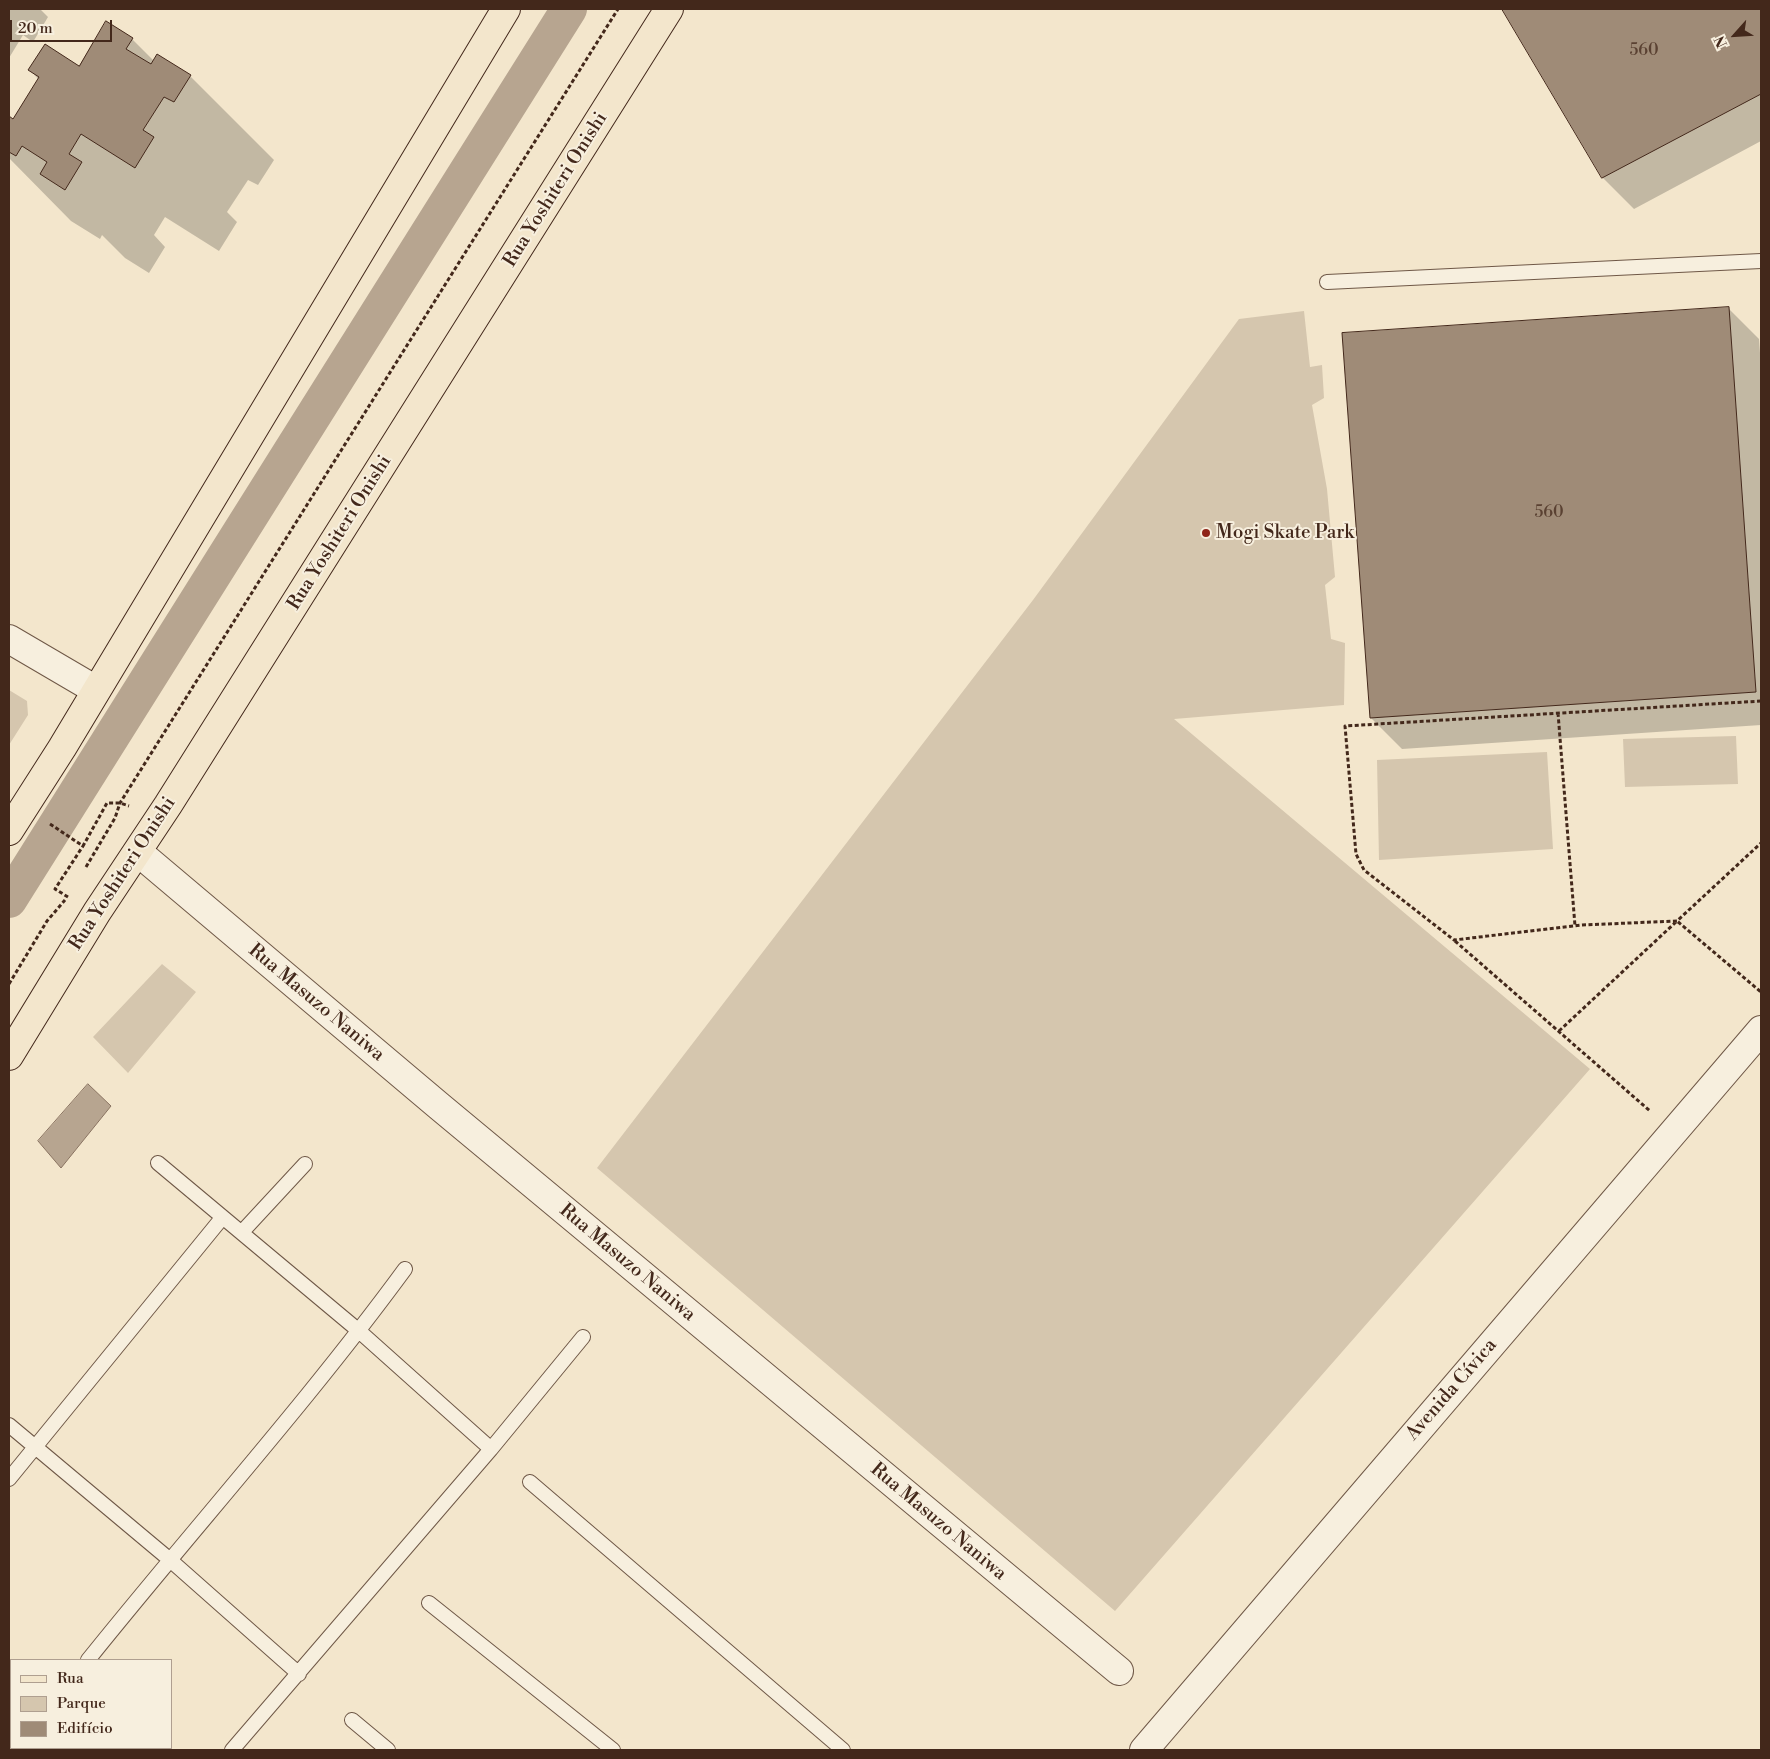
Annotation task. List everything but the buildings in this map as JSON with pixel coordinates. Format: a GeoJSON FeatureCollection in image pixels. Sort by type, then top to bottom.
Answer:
{"type":"FeatureCollection","features":[{"type":"Feature","properties":{"kind":"main road"},"geometry":{"type":"LineString","coordinates":[[9,831],[62,748],[506,9]]}},
{"type":"Feature","properties":{"kind":"main road","name":"Rua Yoshiteri Onishi"},"geometry":{"type":"LineString","coordinates":[[9,1056],[97,912],[168,805],[669,9]]}},
{"type":"Feature","properties":{"kind":"street"},"geometry":{"type":"LineString","coordinates":[[9,639],[96,690]]}},
{"type":"Feature","properties":{"kind":"street","name":"Rua Masuzo Naniwa"},"geometry":{"type":"LineString","coordinates":[[138,852],[447,1113],[1118,1671]]}},
{"type":"Feature","properties":{"kind":"street","name":"Avenida Cívica"},"geometry":{"type":"LineString","coordinates":[[1144,1750],[1761,1030]]}},
{"type":"Feature","properties":{"kind":"lane"},"geometry":{"type":"LineString","coordinates":[[1327,282],[1761,261]]}},
{"type":"Feature","properties":{"kind":"lane"},"geometry":{"type":"LineString","coordinates":[[158,1163],[359,1331],[491,1449]]}},
{"type":"Feature","properties":{"kind":"lane"},"geometry":{"type":"LineString","coordinates":[[242,1232],[305,1164]]}},
{"type":"Feature","properties":{"kind":"lane"},"geometry":{"type":"LineString","coordinates":[[9,1479],[222,1218]]}},
{"type":"Feature","properties":{"kind":"lane"},"geometry":{"type":"LineString","coordinates":[[89,1659],[169,1559],[359,1331],[405,1269]]}},
{"type":"Feature","properties":{"kind":"lane"},"geometry":{"type":"LineString","coordinates":[[232,1750],[491,1449],[583,1337]]}},
{"type":"Feature","properties":{"kind":"lane"},"geometry":{"type":"LineString","coordinates":[[9,1425],[169,1559],[299,1674]]}},
{"type":"Feature","properties":{"kind":"lane"},"geometry":{"type":"LineString","coordinates":[[530,1482],[843,1750]]}},
{"type":"Feature","properties":{"kind":"lane"},"geometry":{"type":"LineString","coordinates":[[429,1603],[613,1750]]}},
{"type":"Feature","properties":{"kind":"lane"},"geometry":{"type":"LineString","coordinates":[[352,1720],[388,1750]]}},
{"type":"Feature","properties":{"kind":"path"},"geometry":{"type":"LineString","coordinates":[[83,872],[116,818],[120,802],[618,9]]}},
{"type":"Feature","properties":{"kind":"path"},"geometry":{"type":"LineString","coordinates":[[1674,1132],[1454,940],[1364,870],[1356,854],[1345,726],[1761,701]]}},
{"type":"Feature","properties":{"kind":"path"},"geometry":{"type":"LineString","coordinates":[[1558,713],[1575,926]]}},
{"type":"Feature","properties":{"kind":"path"},"geometry":{"type":"LineString","coordinates":[[97,912],[55,889],[107,803],[120,802],[135,809],[146,791],[168,805]]}},
{"type":"Feature","properties":{"kind":"path"},"geometry":{"type":"LineString","coordinates":[[44,820],[81,845]]}},
{"type":"Feature","properties":{"kind":"path"},"geometry":{"type":"LineString","coordinates":[[1559,1031],[1761,843]]}},
{"type":"Feature","properties":{"kind":"path"},"geometry":{"type":"LineString","coordinates":[[9,984],[47,921],[73,888]]}},
{"type":"Feature","properties":{"kind":"path"},"geometry":{"type":"LineString","coordinates":[[1454,940],[1575,926],[1677,921],[1761,992]]}},
{"type":"Feature","properties":{"kind":"green space"},"geometry":{"type":"Polygon","coordinates":[[[1304,311],[1310,367],[1322,365],[1324,398],[1312,405],[1327,489],[1335,577],[1325,585],[1331,639],[1345,643],[1344,705],[1174,719],[1590,1069],[1115,1611],[597,1168],[1033,600],[1239,319],[1304,311]]]}},
{"type":"Feature","properties":{"kind":"green space"},"geometry":{"type":"Polygon","coordinates":[[[9,690],[27,701],[28,715],[9,745],[9,690]]]}},
{"type":"Feature","properties":{"kind":"green space"},"geometry":{"type":"Polygon","coordinates":[[[1736,736],[1738,784],[1625,787],[1623,739],[1736,736]]]}},
{"type":"Feature","properties":{"kind":"green space"},"geometry":{"type":"Polygon","coordinates":[[[1547,752],[1553,849],[1379,860],[1377,760],[1547,752]]]}},
{"type":"Feature","properties":{"kind":"green space"},"geometry":{"type":"Polygon","coordinates":[[[162,964],[196,992],[128,1073],[93,1037],[162,964]]]}},
{"type":"Feature","properties":{"kind":"shaded area"},"geometry":{"type":"Polygon","coordinates":[[[88,1084],[111,1106],[61,1168],[38,1141],[88,1084]]]}},
{"type":"Feature","properties":{"kind":"waterway"},"geometry":{"type":"LineString","coordinates":[[9,900],[569,9]]}},
{"type":"Feature","properties":{"kind":"place","name":"Mogi Skate Park"},"geometry":{"type":"Point","coordinates":[1206,533]}}]}
